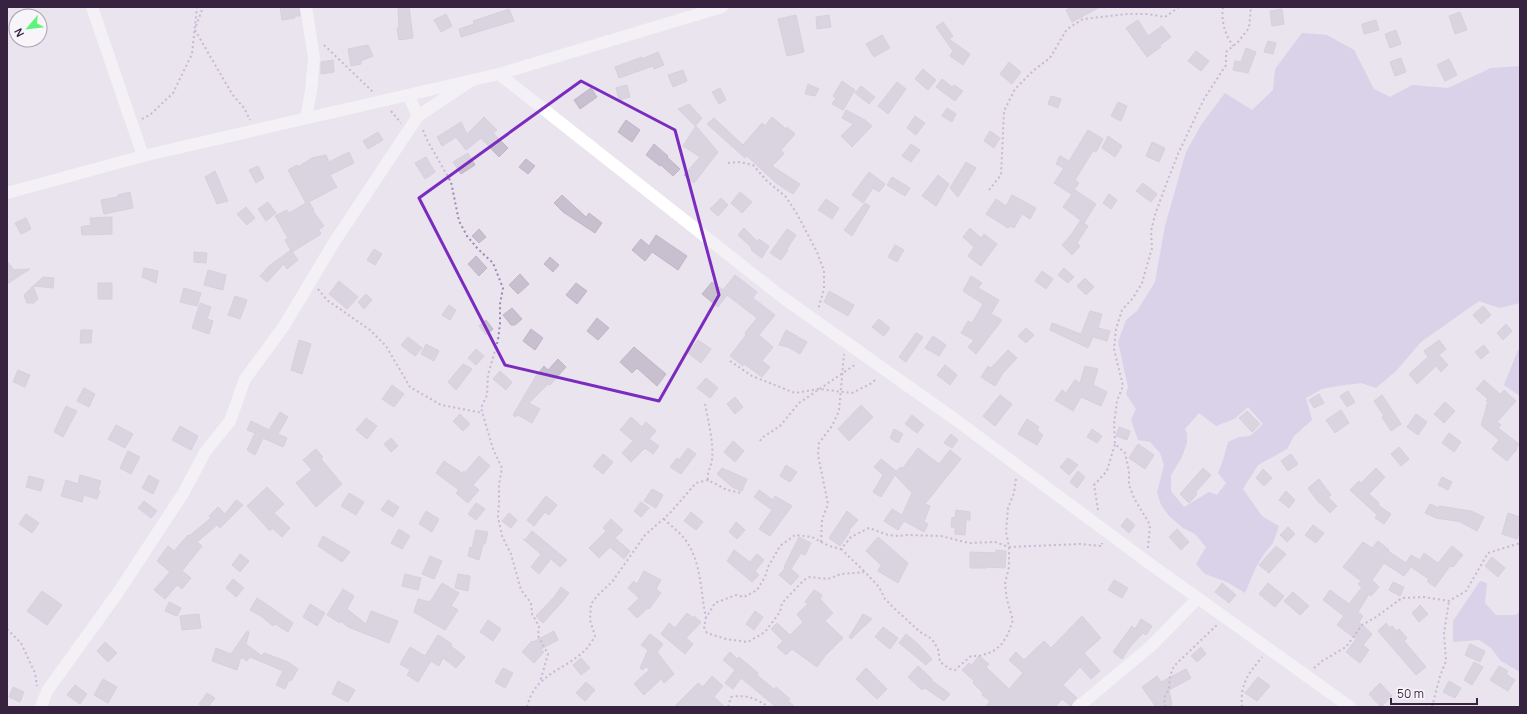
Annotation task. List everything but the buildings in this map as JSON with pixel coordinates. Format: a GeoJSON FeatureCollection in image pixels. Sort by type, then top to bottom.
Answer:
{"type":"FeatureCollection","features":[{"type":"Feature","properties":{"kind":"street"},"geometry":{"type":"LineString","coordinates":[[92,7],[143,156]]}},
{"type":"Feature","properties":{"kind":"street"},"geometry":{"type":"LineString","coordinates":[[306,7],[313,64],[311,91],[306,118]]}},
{"type":"Feature","properties":{"kind":"street"},"geometry":{"type":"LineString","coordinates":[[7,193],[143,156],[499,74],[722,7]]}},
{"type":"Feature","properties":{"kind":"street"},"geometry":{"type":"LineString","coordinates":[[499,74],[782,297],[868,357],[1146,561],[1350,707]]}},
{"type":"Feature","properties":{"kind":"street"},"geometry":{"type":"LineString","coordinates":[[41,707],[47,691],[119,591],[184,492],[205,452],[230,421],[246,379],[284,326],[341,232],[418,116],[472,80]]}},
{"type":"Feature","properties":{"kind":"street"},"geometry":{"type":"LineString","coordinates":[[408,95],[418,116]]}},
{"type":"Feature","properties":{"kind":"street"},"geometry":{"type":"LineString","coordinates":[[1078,707],[1151,646],[1198,598]]}},
{"type":"Feature","properties":{"kind":"path"},"geometry":{"type":"LineString","coordinates":[[132,126],[151,114],[174,93],[192,54],[197,7]]}},
{"type":"Feature","properties":{"kind":"path"},"geometry":{"type":"LineString","coordinates":[[194,30],[203,7]]}},
{"type":"Feature","properties":{"kind":"path"},"geometry":{"type":"LineString","coordinates":[[989,190],[1001,175],[1004,111],[1015,89],[1034,70],[1050,58],[1067,29],[1083,20],[1127,14],[1148,14],[1165,17],[1179,7]]}},
{"type":"Feature","properties":{"kind":"path"},"geometry":{"type":"LineString","coordinates":[[1223,7],[1222,17],[1227,37],[1233,46]]}},
{"type":"Feature","properties":{"kind":"path"},"geometry":{"type":"LineString","coordinates":[[841,549],[851,537],[869,528],[888,535],[941,536],[969,543],[995,542],[1009,547],[1080,544],[1102,546],[1102,528],[1094,485],[1106,471],[1115,444],[1114,424],[1117,401],[1123,386],[1114,349],[1116,329],[1122,310],[1133,298],[1142,283],[1152,248],[1151,231],[1155,215],[1178,154],[1204,99],[1226,65],[1226,52],[1238,42],[1249,28],[1251,7]]}},
{"type":"Feature","properties":{"kind":"path"},"geometry":{"type":"LineString","coordinates":[[194,30],[232,94],[244,108],[255,130]]}},
{"type":"Feature","properties":{"kind":"path"},"geometry":{"type":"LineString","coordinates":[[311,39],[325,46],[333,53],[382,101],[408,131]]}},
{"type":"Feature","properties":{"kind":"path"},"geometry":{"type":"LineString","coordinates":[[418,116],[427,140],[451,182],[459,221],[471,240],[493,263],[503,288],[500,304],[498,340],[488,375],[487,395],[481,408],[493,449],[502,468],[499,485],[498,517],[502,536],[511,554],[521,590],[531,603],[532,614],[539,626],[538,636],[548,654],[540,682],[529,700],[527,707]]}},
{"type":"Feature","properties":{"kind":"path"},"geometry":{"type":"LineString","coordinates":[[728,163],[740,162],[753,165],[767,181],[786,197],[797,214],[817,252],[824,271],[824,289],[816,321]]}},
{"type":"Feature","properties":{"kind":"path"},"geometry":{"type":"LineString","coordinates":[[311,280],[327,300],[370,330],[386,346],[410,387],[441,406],[483,413]]}},
{"type":"Feature","properties":{"kind":"path"},"geometry":{"type":"LineString","coordinates":[[821,542],[822,520],[828,504],[819,462],[819,443],[832,426],[839,410],[844,356],[840,338]]}},
{"type":"Feature","properties":{"kind":"path"},"geometry":{"type":"LineString","coordinates":[[760,441],[763,437],[780,426],[799,403],[842,372],[868,357]]}},
{"type":"Feature","properties":{"kind":"path"},"geometry":{"type":"LineString","coordinates":[[730,361],[752,376],[795,393],[819,389],[852,393],[872,383],[885,370]]}},
{"type":"Feature","properties":{"kind":"path"},"geometry":{"type":"LineString","coordinates":[[705,404],[712,458],[707,473],[708,480]]}},
{"type":"Feature","properties":{"kind":"path"},"geometry":{"type":"LineString","coordinates":[[1115,444],[1125,453],[1129,472],[1128,485],[1150,525],[1150,536],[1146,561]]}},
{"type":"Feature","properties":{"kind":"path"},"geometry":{"type":"LineString","coordinates":[[865,572],[841,574],[828,579],[810,577],[804,580],[782,603],[780,612],[765,632],[748,642],[707,633],[704,627],[706,618],[715,603],[736,595],[744,597],[757,590],[780,546],[795,535],[812,537],[841,549],[865,572],[879,587],[884,599],[920,632],[932,639],[938,649],[940,662],[950,669],[955,670],[971,656],[980,656],[992,652],[1001,645],[1008,634],[1013,620],[1007,600],[1005,584],[1009,567],[1009,547],[1006,532],[1008,508],[1014,493],[1018,466]]}},
{"type":"Feature","properties":{"kind":"path"},"geometry":{"type":"LineString","coordinates":[[540,682],[587,648],[595,636],[590,620],[590,604],[612,582],[645,535],[664,518],[696,483],[708,480],[727,490],[742,493]]}},
{"type":"Feature","properties":{"kind":"path"},"geometry":{"type":"LineString","coordinates":[[664,518],[684,538],[695,557],[701,580],[702,601],[706,618]]}},
{"type":"Feature","properties":{"kind":"path"},"geometry":{"type":"LineString","coordinates":[[1306,675],[1322,661],[1346,647],[1362,625],[1376,617],[1402,598],[1424,597],[1449,601],[1466,591],[1488,553],[1520,543]]}},
{"type":"Feature","properties":{"kind":"path"},"geometry":{"type":"LineString","coordinates":[[1432,707],[1440,676],[1446,661],[1444,633],[1449,601]]}},
{"type":"Feature","properties":{"kind":"path"},"geometry":{"type":"LineString","coordinates":[[1165,707],[1164,698],[1169,688],[1170,676],[1174,666],[1213,628],[1226,618]]}},
{"type":"Feature","properties":{"kind":"path"},"geometry":{"type":"LineString","coordinates":[[7,629],[21,643],[35,672],[38,693]]}},
{"type":"Feature","properties":{"kind":"path"},"geometry":{"type":"LineString","coordinates":[[1242,707],[1240,696],[1243,684],[1250,671],[1270,649]]}},
{"type":"Feature","properties":{"kind":"path"},"geometry":{"type":"LineString","coordinates":[[728,707],[731,697],[741,695],[758,700],[769,707]]}},
{"type":"Feature","properties":{"kind":"highlighted area"},"geometry":{"type":"Polygon","coordinates":[[[581,81],[675,130],[719,295],[659,401],[505,365],[419,198],[581,81]]]}},
{"type":"Feature","properties":{"kind":"shaded area"},"geometry":{"type":"Polygon","coordinates":[[[1302,33],[1327,35],[1354,50],[1374,89],[1390,97],[1412,85],[1448,88],[1491,68],[1520,66],[1520,303],[1499,308],[1479,301],[1421,342],[1396,371],[1376,388],[1361,383],[1338,386],[1322,389],[1306,398],[1312,420],[1294,436],[1287,449],[1258,465],[1243,489],[1262,516],[1279,526],[1273,543],[1256,567],[1245,593],[1227,582],[1205,574],[1196,564],[1206,547],[1195,534],[1183,528],[1169,516],[1161,505],[1157,492],[1164,465],[1160,453],[1150,442],[1138,440],[1131,420],[1136,409],[1126,394],[1128,387],[1118,342],[1126,320],[1137,311],[1155,282],[1165,226],[1186,152],[1201,125],[1225,93],[1252,110],[1273,90],[1275,69],[1302,33]],[[1248,407],[1234,419],[1216,426],[1199,413],[1185,429],[1187,434],[1187,443],[1182,457],[1171,475],[1171,491],[1184,507],[1209,492],[1217,495],[1226,483],[1218,473],[1228,442],[1239,437],[1250,436],[1263,424],[1248,407]]]}},
{"type":"Feature","properties":{"kind":"shaded area"},"geometry":{"type":"Polygon","coordinates":[[[1518,350],[1520,350],[1520,396],[1504,385],[1518,350]]]}},
{"type":"Feature","properties":{"kind":"shaded area"},"geometry":{"type":"Polygon","coordinates":[[[1480,581],[1487,583],[1485,603],[1496,615],[1515,615],[1520,612],[1520,672],[1501,661],[1491,648],[1479,640],[1453,642],[1453,621],[1480,581]]]}}]}
